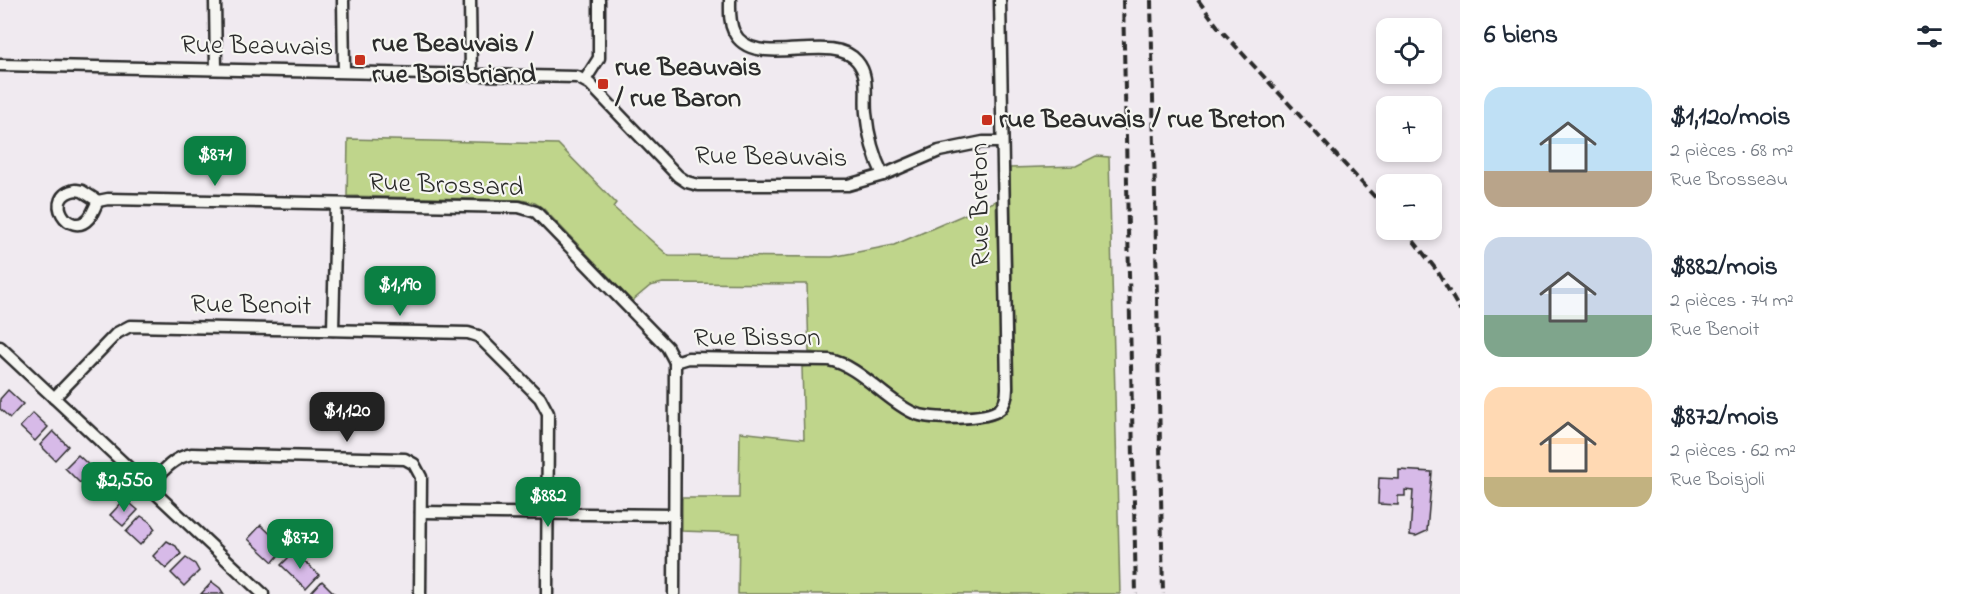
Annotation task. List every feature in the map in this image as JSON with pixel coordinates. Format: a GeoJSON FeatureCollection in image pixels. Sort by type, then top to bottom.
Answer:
{"type":"FeatureCollection","features":[{"type":"Feature","properties":{"kind":"street"},"geometry":{"type":"LineString","coordinates":[[215,0],[216,69]]}},
{"type":"Feature","properties":{"kind":"street"},"geometry":{"type":"LineString","coordinates":[[342,0],[344,71]]}},
{"type":"Feature","properties":{"kind":"street"},"geometry":{"type":"LineString","coordinates":[[470,0],[471,73]]}},
{"type":"Feature","properties":{"kind":"street"},"geometry":{"type":"LineString","coordinates":[[585,80],[599,58],[599,0]]}},
{"type":"Feature","properties":{"kind":"street"},"geometry":{"type":"LineString","coordinates":[[730,0],[730,19],[734,32],[747,45],[765,49],[835,50],[848,53],[858,62],[864,75],[866,114],[883,175]]}},
{"type":"Feature","properties":{"kind":"street","name":"Rue Breton"},"geometry":{"type":"LineString","coordinates":[[999,0],[1007,388],[1006,398],[1001,408]]}},
{"type":"Feature","properties":{"kind":"street","name":"Rue Beauvais"},"geometry":{"type":"LineString","coordinates":[[0,65],[577,77],[585,80],[678,176],[698,185],[848,185],[883,175],[939,151],[983,142],[1002,142]]}},
{"type":"Feature","properties":{"kind":"street","name":"Rue Brossard"},"geometry":{"type":"LineString","coordinates":[[98,201],[108,199],[531,209],[667,347],[675,362]]}},
{"type":"Feature","properties":{"kind":"street"},"geometry":{"type":"LineString","coordinates":[[333,330],[336,204]]}},
{"type":"Feature","properties":{"kind":"street","name":"Rue Benoit"},"geometry":{"type":"LineString","coordinates":[[54,398],[117,333],[130,326],[468,333],[482,338],[540,398],[546,408],[549,421],[547,594]]}},
{"type":"Feature","properties":{"kind":"street"},"geometry":{"type":"LineString","coordinates":[[0,347],[263,594]]}},
{"type":"Feature","properties":{"kind":"street","name":"Rue Bisson"},"geometry":{"type":"LineString","coordinates":[[675,362],[688,358],[829,360],[845,365],[916,414],[934,417],[982,416],[992,414],[1001,408]]}},
{"type":"Feature","properties":{"kind":"street"},"geometry":{"type":"LineString","coordinates":[[674,594],[675,362]]}},
{"type":"Feature","properties":{"kind":"street"},"geometry":{"type":"LineString","coordinates":[[148,487],[173,461],[192,454],[399,458],[410,461],[420,473],[420,594]]}},
{"type":"Feature","properties":{"kind":"street"},"geometry":{"type":"LineString","coordinates":[[421,512],[675,515]]}},
{"type":"Feature","properties":{"kind":"green space"},"geometry":{"type":"Polygon","coordinates":[[[348,139],[558,144],[616,203],[613,207],[669,256],[832,257],[894,245],[996,201],[1001,395],[992,407],[986,410],[923,410],[913,406],[845,358],[809,352],[807,284],[663,283],[650,286],[632,301],[543,208],[535,203],[521,200],[347,196],[348,139]]]}},
{"type":"Feature","properties":{"kind":"green space"},"geometry":{"type":"Polygon","coordinates":[[[1096,156],[1109,157],[1120,594],[738,594],[739,533],[682,531],[682,498],[739,498],[740,432],[804,439],[802,367],[825,366],[839,369],[858,380],[902,414],[919,422],[948,425],[969,424],[991,421],[1004,414],[1014,395],[1010,168],[1076,166],[1096,156]]]}},
{"type":"Feature","properties":{"kind":"building"},"geometry":{"type":"Polygon","coordinates":[[[8,390],[23,404],[10,418],[0,409],[0,399],[8,390]]]}},
{"type":"Feature","properties":{"kind":"building"},"geometry":{"type":"Polygon","coordinates":[[[33,413],[48,427],[35,441],[20,427],[33,413]]]}},
{"type":"Feature","properties":{"kind":"building"},"geometry":{"type":"Polygon","coordinates":[[[53,431],[68,446],[55,460],[40,445],[53,431]]]}},
{"type":"Feature","properties":{"kind":"building"},"geometry":{"type":"Polygon","coordinates":[[[78,455],[93,469],[80,483],[65,468],[78,455]]]}},
{"type":"Feature","properties":{"kind":"building"},"geometry":{"type":"Polygon","coordinates":[[[1399,470],[1432,472],[1427,531],[1416,536],[1410,535],[1413,491],[1405,490],[1405,496],[1398,496],[1398,505],[1378,504],[1379,478],[1399,479],[1399,470]]]}},
{"type":"Feature","properties":{"kind":"building"},"geometry":{"type":"Polygon","coordinates":[[[97,473],[110,485],[95,501],[82,489],[97,473]]]}},
{"type":"Feature","properties":{"kind":"building"},"geometry":{"type":"Polygon","coordinates":[[[125,499],[138,510],[123,526],[110,515],[125,499]]]}},
{"type":"Feature","properties":{"kind":"building"},"geometry":{"type":"Polygon","coordinates":[[[141,516],[155,529],[140,545],[126,532],[141,516]]]}},
{"type":"Feature","properties":{"kind":"building"},"geometry":{"type":"Polygon","coordinates":[[[261,525],[285,548],[273,562],[248,539],[261,525]]]}},
{"type":"Feature","properties":{"kind":"building"},"geometry":{"type":"Polygon","coordinates":[[[167,541],[176,546],[181,554],[166,569],[153,556],[167,541]]]}},
{"type":"Feature","properties":{"kind":"building"},"geometry":{"type":"Polygon","coordinates":[[[294,552],[319,575],[306,589],[281,565],[294,552]]]}},
{"type":"Feature","properties":{"kind":"building"},"geometry":{"type":"Polygon","coordinates":[[[186,558],[195,564],[199,571],[184,586],[171,573],[186,558]]]}},
{"type":"Feature","properties":{"kind":"building"},"geometry":{"type":"Polygon","coordinates":[[[322,581],[335,594],[310,594],[322,581]]]}},
{"type":"Feature","properties":{"kind":"building"},"geometry":{"type":"Polygon","coordinates":[[[212,582],[220,588],[224,594],[201,594],[212,582]]]}},
{"type":"Feature","properties":{"kind":"railway"},"geometry":{"type":"LineString","coordinates":[[1123,0],[1136,594]]}},
{"type":"Feature","properties":{"kind":"railway"},"geometry":{"type":"LineString","coordinates":[[1151,0],[1163,594]]}},
{"type":"Feature","properties":{"kind":"railway"},"geometry":{"type":"LineString","coordinates":[[1198,0],[1218,27],[1376,198]]}},
{"type":"Feature","properties":{"kind":"railway"},"geometry":{"type":"LineString","coordinates":[[1413,240],[1438,272],[1460,310]]}},
{"type":"Feature","properties":{"kind":"place","name":"rue Beauvais / rue Boisbriand"},"geometry":{"type":"Point","coordinates":[360,60]}},
{"type":"Feature","properties":{"kind":"place","name":"rue Beauvais / rue Baron"},"geometry":{"type":"Point","coordinates":[603,84]}},
{"type":"Feature","properties":{"kind":"place","name":"rue Beauvais / rue Breton"},"geometry":{"type":"Point","coordinates":[987,120]}}]}
